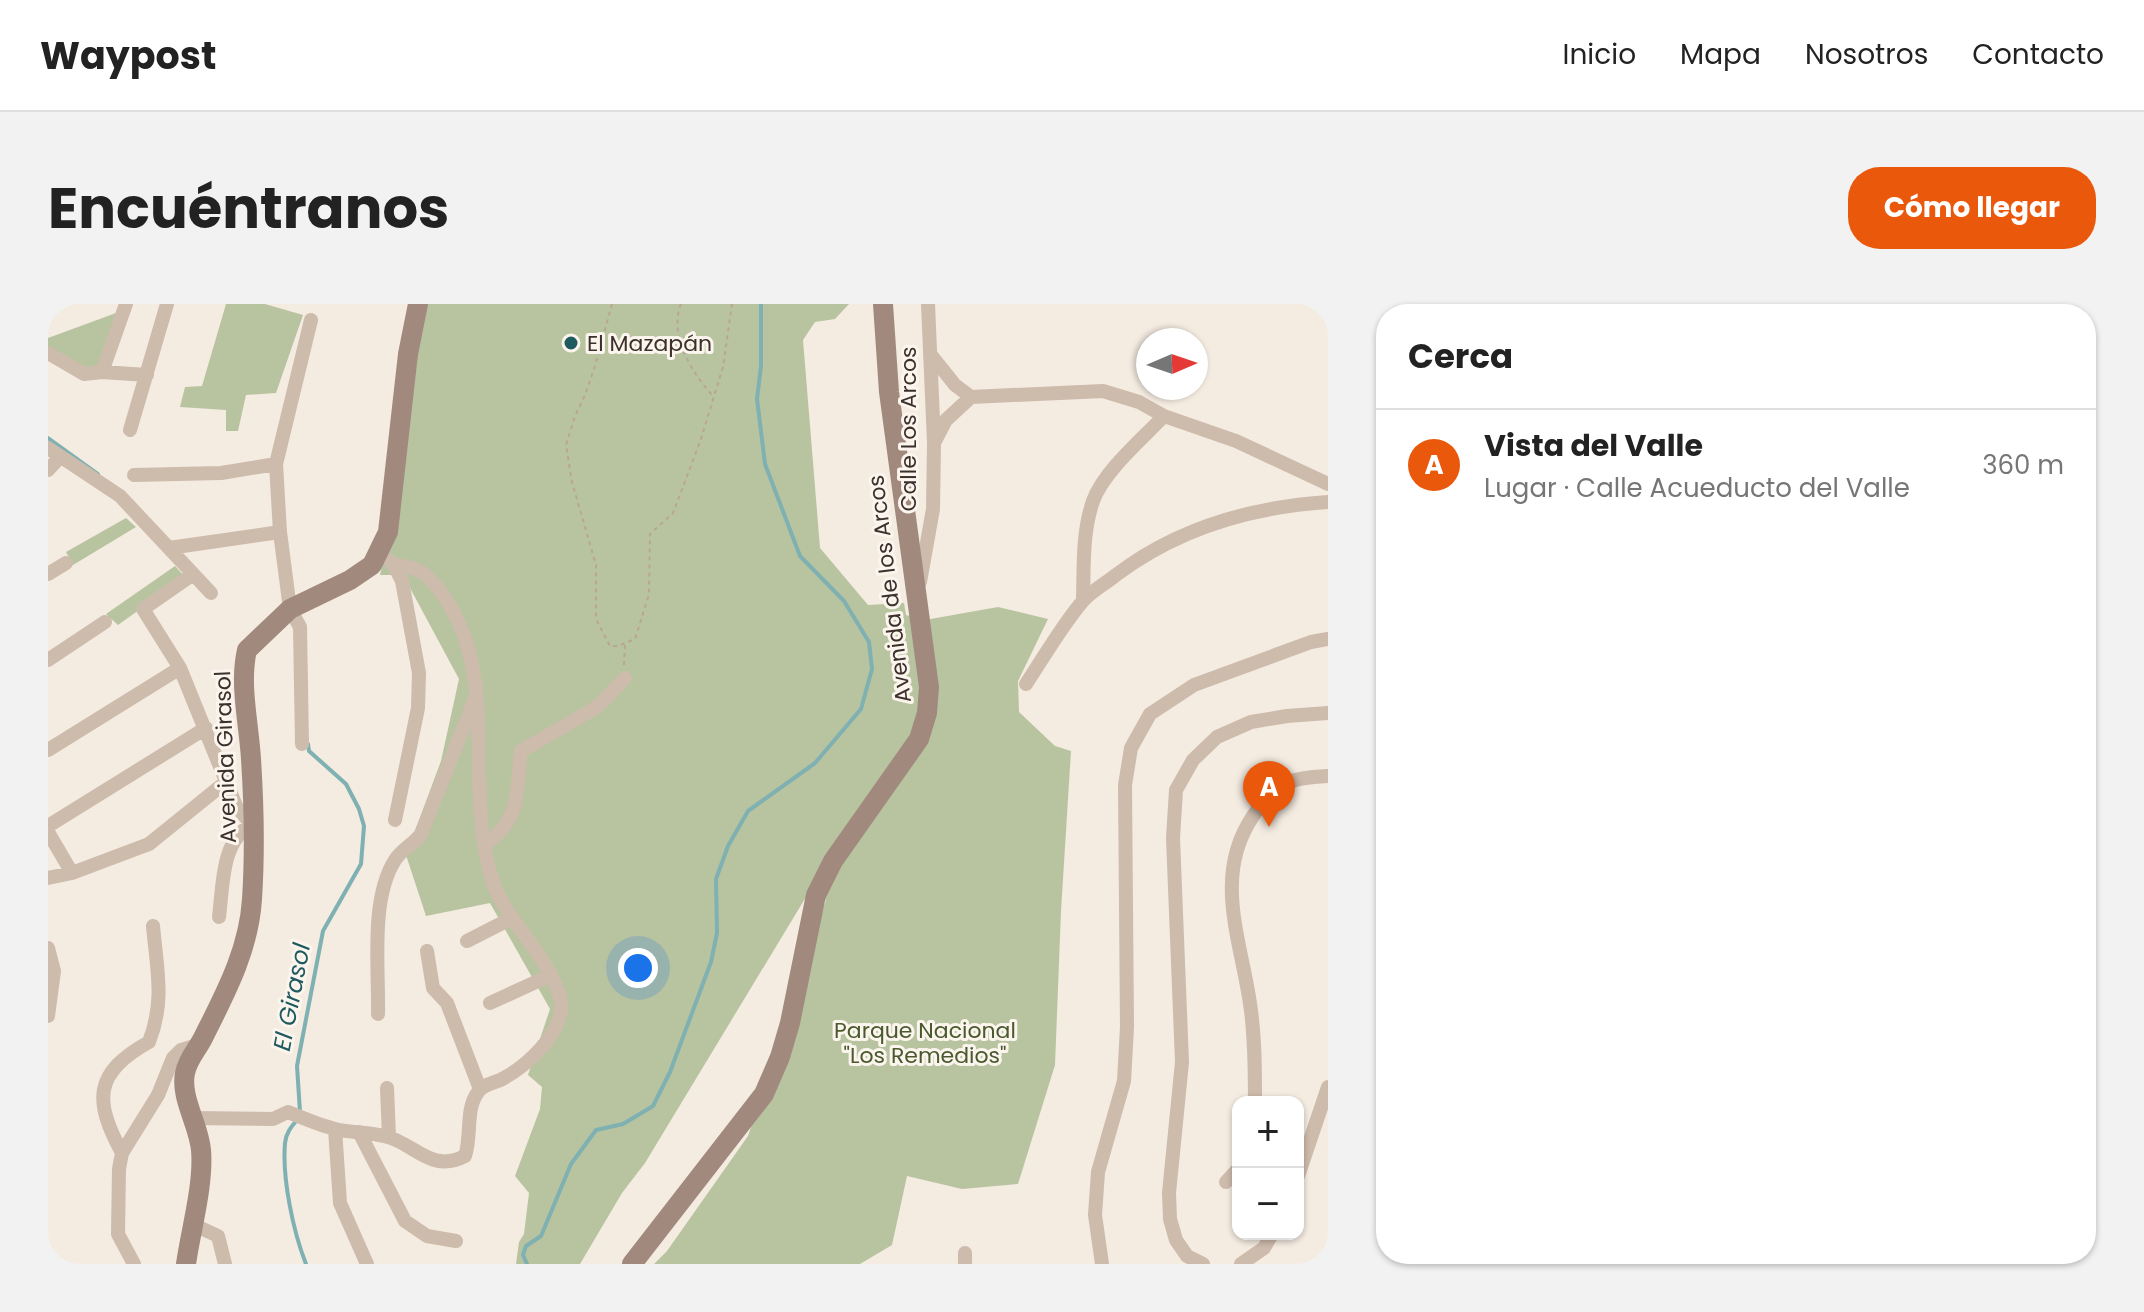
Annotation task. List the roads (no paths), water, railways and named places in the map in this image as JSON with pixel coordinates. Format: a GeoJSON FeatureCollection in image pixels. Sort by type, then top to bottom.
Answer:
{"type":"FeatureCollection","features":[{"type":"Feature","properties":{"kind":"street"},"geometry":{"type":"LineString","coordinates":[[102,372],[126,304]]}},
{"type":"Feature","properties":{"kind":"street"},"geometry":{"type":"LineString","coordinates":[[130,430],[167,304]]}},
{"type":"Feature","properties":{"kind":"street"},"geometry":{"type":"LineString","coordinates":[[395,820],[418,708],[419,673],[402,581],[387,559],[388,532],[408,354],[418,304]]}},
{"type":"Feature","properties":{"kind":"street","name":"Avenida de los Arcos"},"geometry":{"type":"LineString","coordinates":[[632,1264],[764,1094],[790,1023],[816,895],[833,861],[919,739],[927,713],[929,687],[889,392],[883,304]]}},
{"type":"Feature","properties":{"kind":"street","name":"Calle Los Arcos"},"geometry":{"type":"LineString","coordinates":[[916,601],[933,509],[934,443],[928,304]]}},
{"type":"Feature","properties":{"kind":"street"},"geometry":{"type":"LineString","coordinates":[[302,744],[300,650],[280,532],[276,464],[311,320]]}},
{"type":"Feature","properties":{"kind":"street"},"geometry":{"type":"LineString","coordinates":[[48,353],[84,374],[147,375]]}},
{"type":"Feature","properties":{"kind":"street"},"geometry":{"type":"LineString","coordinates":[[931,355],[955,385],[971,397],[1103,391],[1236,441],[1328,484]]}},
{"type":"Feature","properties":{"kind":"street"},"geometry":{"type":"LineString","coordinates":[[934,443],[946,420],[971,397]]}},
{"type":"Feature","properties":{"kind":"street"},"geometry":{"type":"LineString","coordinates":[[1083,600],[1085,540],[1094,499],[1116,467],[1164,416]]}},
{"type":"Feature","properties":{"kind":"street"},"geometry":{"type":"LineString","coordinates":[[48,470],[54,453],[120,496],[211,593]]}},
{"type":"Feature","properties":{"kind":"street"},"geometry":{"type":"LineString","coordinates":[[134,475],[221,473],[276,464]]}},
{"type":"Feature","properties":{"kind":"street"},"geometry":{"type":"LineString","coordinates":[[1026,684],[1083,600],[1142,555],[1191,532],[1245,513],[1328,502]]}},
{"type":"Feature","properties":{"kind":"street"},"geometry":{"type":"LineString","coordinates":[[169,548],[280,532]]}},
{"type":"Feature","properties":{"kind":"street"},"geometry":{"type":"LineString","coordinates":[[192,1118],[273,1119],[288,1112],[335,1129],[389,1137],[422,1156],[456,1161],[465,1156],[470,1141],[472,1103],[480,1089],[515,1071],[552,1034],[561,1012],[538,953],[493,885],[485,844],[478,693],[470,654],[456,613],[430,577],[415,567],[387,559]]}},
{"type":"Feature","properties":{"kind":"street","name":"Avenida Girasol"},"geometry":{"type":"LineString","coordinates":[[186,1264],[202,1161],[184,1076],[189,1058],[201,1044],[233,979],[248,929],[253,883],[247,650],[255,640],[295,618],[372,565],[387,559]]}},
{"type":"Feature","properties":{"kind":"street"},"geometry":{"type":"LineString","coordinates":[[48,574],[66,563]]}},
{"type":"Feature","properties":{"kind":"street"},"geometry":{"type":"LineString","coordinates":[[192,575],[143,609],[180,668],[236,806],[252,825],[241,830],[228,857],[219,917]]}},
{"type":"Feature","properties":{"kind":"street"},"geometry":{"type":"LineString","coordinates":[[48,660],[105,622]]}},
{"type":"Feature","properties":{"kind":"street"},"geometry":{"type":"LineString","coordinates":[[1102,1264],[1095,1215],[1098,1172],[1124,1081],[1127,1027],[1125,785],[1131,748],[1150,714],[1194,685],[1311,642],[1328,639]]}},
{"type":"Feature","properties":{"kind":"street"},"geometry":{"type":"LineString","coordinates":[[48,750],[180,668]]}},
{"type":"Feature","properties":{"kind":"street"},"geometry":{"type":"LineString","coordinates":[[485,844],[500,834],[512,819],[521,751],[597,707],[625,678]]}},
{"type":"Feature","properties":{"kind":"street"},"geometry":{"type":"LineString","coordinates":[[378,1014],[380,897],[393,862],[421,834],[478,693]]}},
{"type":"Feature","properties":{"kind":"street"},"geometry":{"type":"LineString","coordinates":[[1203,1264],[1187,1256],[1176,1240],[1170,1219],[1169,1193],[1182,1062],[1173,838],[1176,790],[1193,760],[1217,737],[1251,722],[1328,713]]}},
{"type":"Feature","properties":{"kind":"street"},"geometry":{"type":"LineString","coordinates":[[72,873],[48,829],[206,728]]}},
{"type":"Feature","properties":{"kind":"street"},"geometry":{"type":"LineString","coordinates":[[1255,1096],[1251,1008],[1236,931],[1230,873],[1243,830],[1267,795],[1294,778],[1328,776]]}},
{"type":"Feature","properties":{"kind":"street"},"geometry":{"type":"LineString","coordinates":[[48,878],[72,873],[149,844],[227,781]]}},
{"type":"Feature","properties":{"kind":"street"},"geometry":{"type":"LineString","coordinates":[[467,941],[512,918]]}},
{"type":"Feature","properties":{"kind":"street"},"geometry":{"type":"LineString","coordinates":[[122,1153],[105,1122],[103,1096],[108,1076],[124,1056],[149,1042],[158,1019],[160,996],[153,926]]}},
{"type":"Feature","properties":{"kind":"street"},"geometry":{"type":"LineString","coordinates":[[48,948],[51,971],[48,1016]]}},
{"type":"Feature","properties":{"kind":"street"},"geometry":{"type":"LineString","coordinates":[[427,951],[433,988],[447,1003],[480,1089]]}},
{"type":"Feature","properties":{"kind":"street"},"geometry":{"type":"LineString","coordinates":[[490,1003],[549,976]]}},
{"type":"Feature","properties":{"kind":"street"},"geometry":{"type":"LineString","coordinates":[[134,1264],[118,1234],[122,1153],[158,1095],[173,1058],[181,1050],[201,1044]]}},
{"type":"Feature","properties":{"kind":"street"},"geometry":{"type":"LineString","coordinates":[[1301,1168],[1328,1087]]}},
{"type":"Feature","properties":{"kind":"street"},"geometry":{"type":"LineString","coordinates":[[387,1088],[389,1137]]}},
{"type":"Feature","properties":{"kind":"street"},"geometry":{"type":"LineString","coordinates":[[335,1129],[340,1203],[367,1264]]}},
{"type":"Feature","properties":{"kind":"street"},"geometry":{"type":"LineString","coordinates":[[359,1132],[405,1221],[427,1236],[456,1241]]}},
{"type":"Feature","properties":{"kind":"street"},"geometry":{"type":"LineString","coordinates":[[1226,1182],[1232,1176]]}},
{"type":"Feature","properties":{"kind":"street"},"geometry":{"type":"LineString","coordinates":[[192,1224],[218,1236],[225,1264]]}},
{"type":"Feature","properties":{"kind":"street"},"geometry":{"type":"LineString","coordinates":[[1241,1264],[1264,1248],[1269,1240]]}},
{"type":"Feature","properties":{"kind":"waterway"},"geometry":{"type":"LineString","coordinates":[[527,1264],[523,1255],[526,1246],[541,1236],[571,1164],[596,1130],[623,1124],[653,1106],[670,1072],[711,962],[717,933],[716,879],[728,846],[748,811],[815,763],[861,709],[872,669],[869,642],[844,601],[800,556],[765,464],[757,399],[761,366],[761,304]]}},
{"type":"Feature","properties":{"kind":"waterway","name":"El Girasol"},"geometry":{"type":"LineString","coordinates":[[48,438],[98,474]]}},
{"type":"Feature","properties":{"kind":"waterway","name":"El Girasol"},"geometry":{"type":"LineString","coordinates":[[300,1112],[297,1066],[323,931],[361,864],[364,826],[346,784],[309,751],[308,744]]}},
{"type":"Feature","properties":{"kind":"waterway","name":"El Girasol"},"geometry":{"type":"LineString","coordinates":[[297,1120],[286,1139],[285,1172],[293,1220],[306,1264]]}},
{"type":"Feature","properties":{"kind":"place","name":"El Mazapán"},"geometry":{"type":"Point","coordinates":[571,343]}},
{"type":"Feature","properties":{"kind":"place","name":"Vista del Valle"},"geometry":{"type":"Point","coordinates":[1269,827]}},
{"type":"Feature","properties":{"kind":"park label","name":"Parque Nacional \"Los Remedios\""},"geometry":{"type":"Point","coordinates":[925,1042]}}]}
